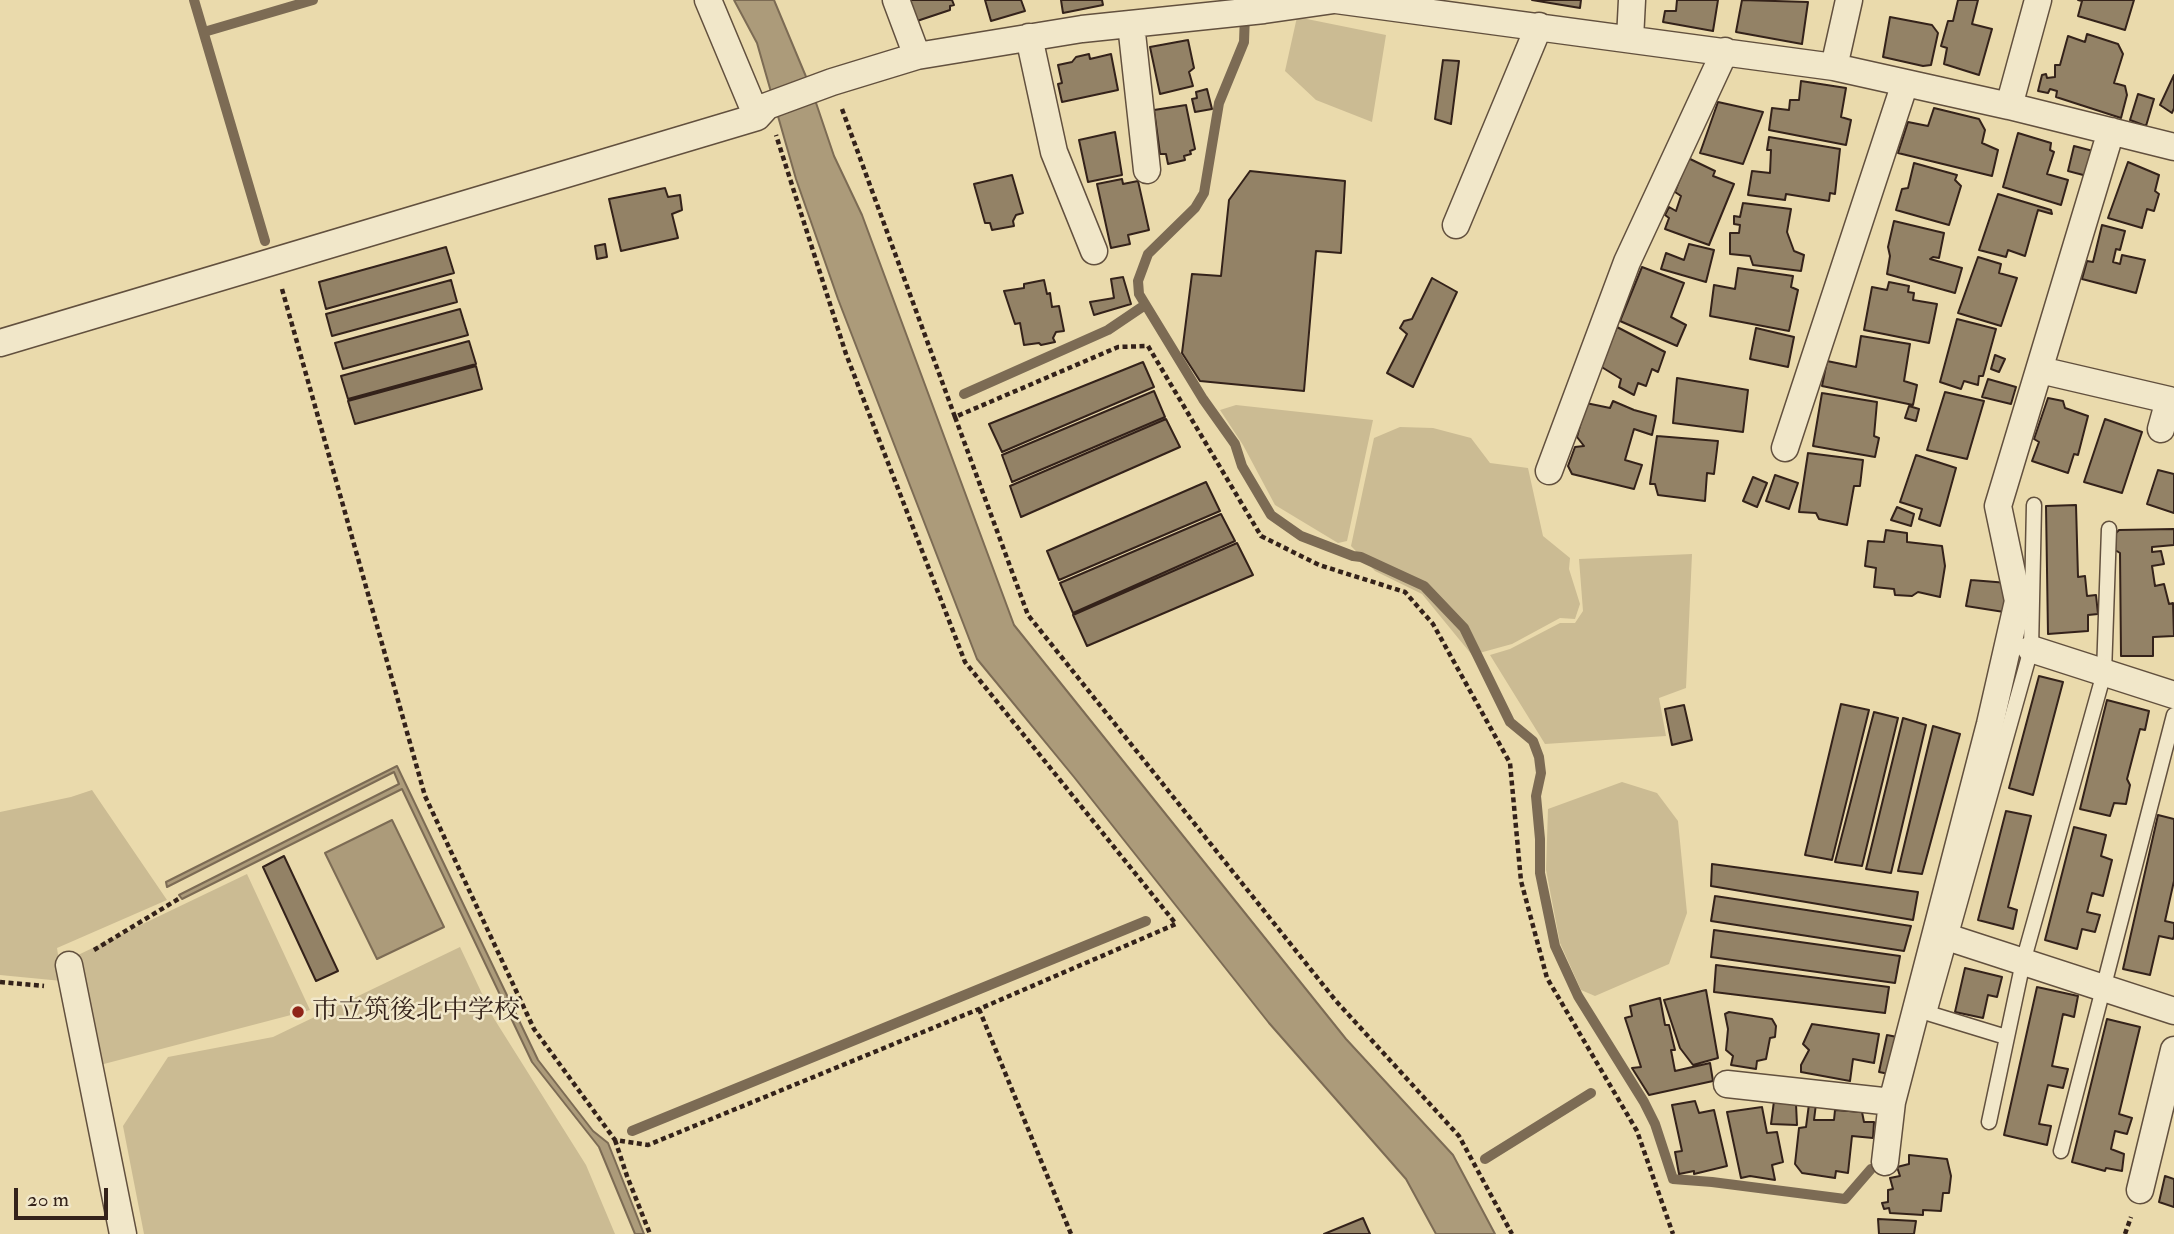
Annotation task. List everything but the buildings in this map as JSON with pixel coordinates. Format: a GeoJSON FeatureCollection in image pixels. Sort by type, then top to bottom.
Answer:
{"type":"FeatureCollection","features":[{"type":"Feature","properties":{"kind":"street"},"geometry":{"type":"LineString","coordinates":[[708,0],[762,112]]}},
{"type":"Feature","properties":{"kind":"street"},"geometry":{"type":"LineString","coordinates":[[896,0],[917,56]]}},
{"type":"Feature","properties":{"kind":"street"},"geometry":{"type":"LineString","coordinates":[[0,343],[762,112],[832,82],[917,56],[1029,37],[1265,5],[1335,0],[1390,4],[1834,67],[2009,106],[2174,147]]}},
{"type":"Feature","properties":{"kind":"street"},"geometry":{"type":"LineString","coordinates":[[1630,39],[1632,0]]}},
{"type":"Feature","properties":{"kind":"street"},"geometry":{"type":"LineString","coordinates":[[1834,67],[1849,0]]}},
{"type":"Feature","properties":{"kind":"street"},"geometry":{"type":"LineString","coordinates":[[2009,106],[2038,0]]}},
{"type":"Feature","properties":{"kind":"street"},"geometry":{"type":"LineString","coordinates":[[1131,24],[1147,170]]}},
{"type":"Feature","properties":{"kind":"street"},"geometry":{"type":"LineString","coordinates":[[1456,225],[1539,26]]}},
{"type":"Feature","properties":{"kind":"street"},"geometry":{"type":"LineString","coordinates":[[1029,37],[1054,152],[1094,251]]}},
{"type":"Feature","properties":{"kind":"street"},"geometry":{"type":"LineString","coordinates":[[1549,471],[1627,262],[1725,51]]}},
{"type":"Feature","properties":{"kind":"street"},"geometry":{"type":"LineString","coordinates":[[1785,448],[1905,83]]}},
{"type":"Feature","properties":{"kind":"street"},"geometry":{"type":"LineString","coordinates":[[1885,1163],[1892,1102],[1922,1011],[2018,601],[1998,506],[2110,131]]}},
{"type":"Feature","properties":{"kind":"street"},"geometry":{"type":"LineString","coordinates":[[2040,370],[2169,400],[2161,429]]}},
{"type":"Feature","properties":{"kind":"street"},"geometry":{"type":"LineString","coordinates":[[2006,483],[2032,600]]}},
{"type":"Feature","properties":{"kind":"street"},"geometry":{"type":"LineString","coordinates":[[2031,649],[2174,695]]}},
{"type":"Feature","properties":{"kind":"street"},"geometry":{"type":"LineString","coordinates":[[1950,938],[2174,1011]]}},
{"type":"Feature","properties":{"kind":"street"},"geometry":{"type":"LineString","coordinates":[[71,977],[122,1234]]}},
{"type":"Feature","properties":{"kind":"street"},"geometry":{"type":"LineString","coordinates":[[2140,1190],[2162,1155],[2174,1050]]}},
{"type":"Feature","properties":{"kind":"street"},"geometry":{"type":"LineString","coordinates":[[1727,1084],[1892,1102]]}},
{"type":"Feature","properties":{"kind":"lane"},"geometry":{"type":"LineString","coordinates":[[2007,1037],[1922,1011],[1950,938],[2031,649],[2034,505]]}},
{"type":"Feature","properties":{"kind":"lane"},"geometry":{"type":"LineString","coordinates":[[1989,1122],[2023,961],[2104,673],[2109,529]]}},
{"type":"Feature","properties":{"kind":"lane"},"geometry":{"type":"LineString","coordinates":[[2061,1151],[2174,715]]}},
{"type":"Feature","properties":{"kind":"path"},"geometry":{"type":"LineString","coordinates":[[832,82],[1028,615],[1336,1001],[1459,1136],[1512,1234]]}},
{"type":"Feature","properties":{"kind":"path"},"geometry":{"type":"LineString","coordinates":[[615,1140],[648,1145],[979,1009],[1176,924],[965,662],[846,354],[762,112]]}},
{"type":"Feature","properties":{"kind":"path"},"geometry":{"type":"LineString","coordinates":[[274,261],[425,796],[534,1030],[615,1140],[650,1234]]}},
{"type":"Feature","properties":{"kind":"path"},"geometry":{"type":"LineString","coordinates":[[955,416],[1118,347],[1148,346],[1262,536],[1319,565],[1405,592],[1433,624],[1510,763],[1521,881],[1547,978],[1637,1131],[1673,1234]]}},
{"type":"Feature","properties":{"kind":"path"},"geometry":{"type":"LineString","coordinates":[[0,982],[71,977],[180,898]]}},
{"type":"Feature","properties":{"kind":"path"},"geometry":{"type":"LineString","coordinates":[[979,1009],[1071,1234]]}},
{"type":"Feature","properties":{"kind":"shaded area"},"geometry":{"type":"Polygon","coordinates":[[[734,0],[774,0],[812,91],[834,156],[862,215],[1014,625],[1346,1039],[1453,1155],[1495,1234],[1436,1234],[1406,1179],[1269,1023],[977,659],[838,299],[796,179],[757,43],[734,0]]]}},
{"type":"Feature","properties":{"kind":"shaded area"},"geometry":{"type":"Polygon","coordinates":[[[1297,17],[1386,35],[1372,122],[1316,100],[1285,71],[1297,17]]]}},
{"type":"Feature","properties":{"kind":"shaded area"},"geometry":{"type":"Polygon","coordinates":[[[1236,405],[1373,420],[1347,541],[1338,543],[1275,505],[1243,445],[1220,410],[1236,405]]]}},
{"type":"Feature","properties":{"kind":"shaded area"},"geometry":{"type":"Polygon","coordinates":[[[1400,427],[1433,428],[1471,438],[1490,463],[1528,468],[1543,536],[1570,558],[1569,569],[1580,604],[1575,619],[1560,618],[1512,644],[1472,655],[1422,594],[1375,571],[1351,546],[1374,438],[1400,427]]]}},
{"type":"Feature","properties":{"kind":"shaded area"},"geometry":{"type":"Polygon","coordinates":[[[1692,554],[1686,688],[1659,698],[1666,736],[1545,744],[1490,655],[1510,649],[1560,623],[1575,623],[1583,611],[1579,559],[1692,554]]]}},
{"type":"Feature","properties":{"kind":"shaded area"},"geometry":{"type":"Polygon","coordinates":[[[397,766],[538,1060],[593,1131],[608,1143],[644,1234],[635,1234],[599,1147],[532,1062],[402,789],[182,899],[179,895],[399,784],[394,772],[167,887],[166,882],[397,766]]]}},
{"type":"Feature","properties":{"kind":"shaded area"},"geometry":{"type":"Polygon","coordinates":[[[1622,782],[1657,793],[1678,821],[1687,913],[1669,964],[1595,996],[1581,990],[1560,943],[1546,870],[1548,809],[1622,782]]]}},
{"type":"Feature","properties":{"kind":"shaded area"},"geometry":{"type":"Polygon","coordinates":[[[92,790],[167,900],[57,948],[62,981],[0,975],[0,812],[92,790]]]}},
{"type":"Feature","properties":{"kind":"shaded area"},"geometry":{"type":"Polygon","coordinates":[[[392,820],[444,927],[377,959],[325,853],[392,820]]]}},
{"type":"Feature","properties":{"kind":"shaded area"},"geometry":{"type":"Polygon","coordinates":[[[247,874],[310,1010],[100,1065],[78,955],[247,874]]]}},
{"type":"Feature","properties":{"kind":"shaded area"},"geometry":{"type":"Polygon","coordinates":[[[460,947],[493,1017],[586,1165],[615,1234],[144,1234],[123,1126],[168,1057],[273,1037],[460,947]]]}},
{"type":"Feature","properties":{"kind":"waterway"},"geometry":{"type":"LineString","coordinates":[[194,0],[265,241]]}},
{"type":"Feature","properties":{"kind":"waterway"},"geometry":{"type":"LineString","coordinates":[[204,32],[313,0]]}},
{"type":"Feature","properties":{"kind":"waterway"},"geometry":{"type":"LineString","coordinates":[[1245,14],[1244,42],[1219,103],[1204,193],[1195,208],[1148,254],[1138,281],[1139,294],[1203,399],[1235,444],[1242,466],[1271,515],[1301,536],[1361,557],[1424,586],[1464,628],[1510,722],[1533,741],[1541,773],[1536,796],[1540,873],[1555,946],[1578,996],[1644,1102],[1655,1124],[1673,1179],[1845,1199],[1871,1169]]}},
{"type":"Feature","properties":{"kind":"waterway"},"geometry":{"type":"LineString","coordinates":[[964,394],[1108,330],[1145,305]]}},
{"type":"Feature","properties":{"kind":"waterway"},"geometry":{"type":"LineString","coordinates":[[632,1131],[1146,921]]}},
{"type":"Feature","properties":{"kind":"waterway"},"geometry":{"type":"LineString","coordinates":[[1485,1159],[1591,1093]]}},
{"type":"Feature","properties":{"kind":"place","name":"市立筑後北中学校"},"geometry":{"type":"Point","coordinates":[298,1012]}}]}
